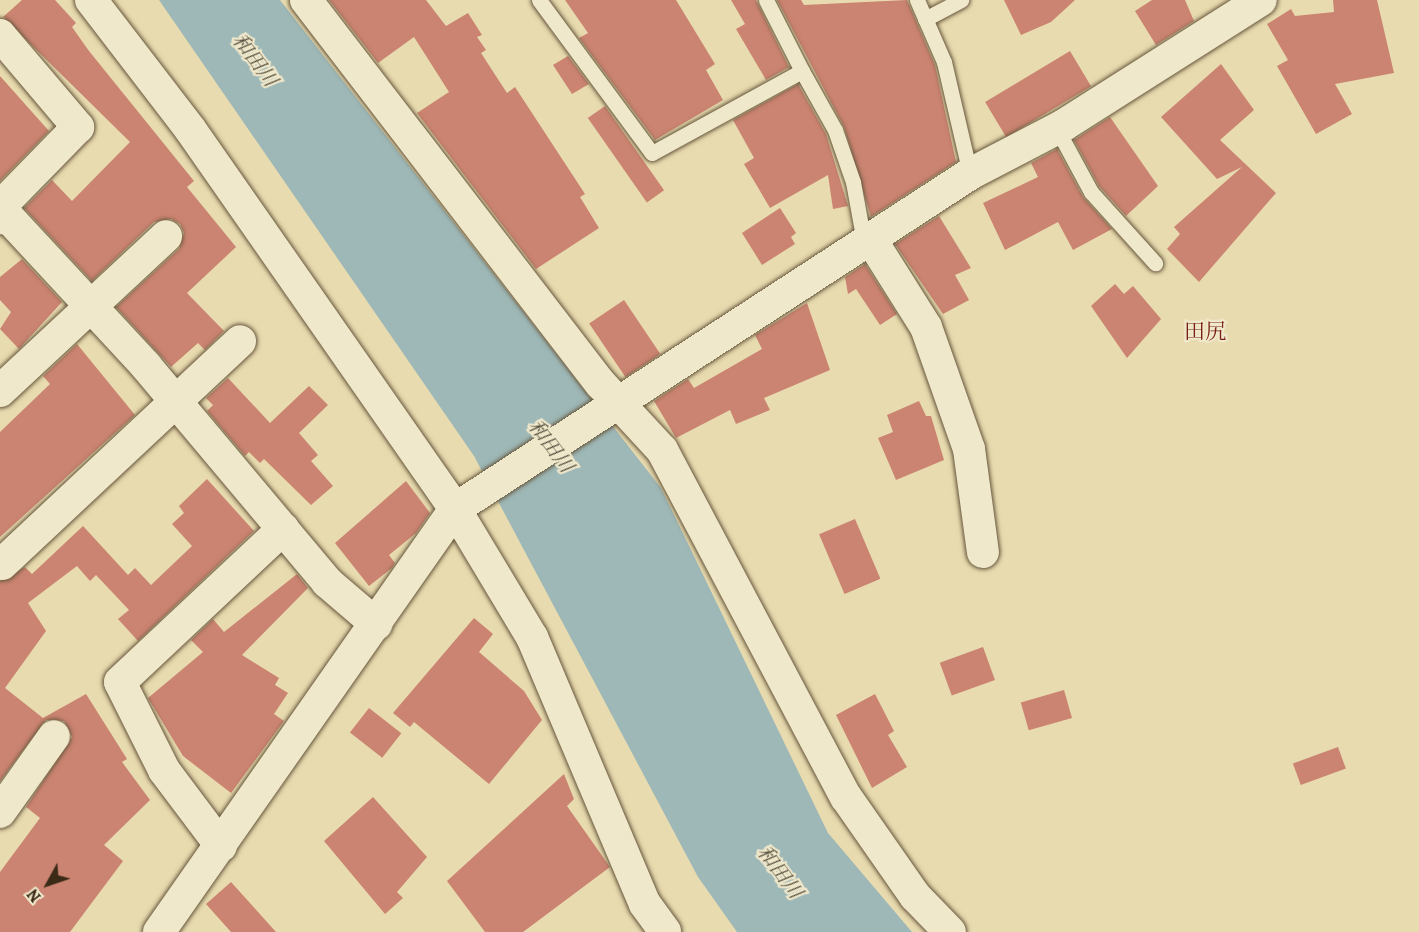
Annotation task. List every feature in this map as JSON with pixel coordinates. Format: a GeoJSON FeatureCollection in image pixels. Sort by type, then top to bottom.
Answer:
{"type":"FeatureCollection","features":[{"type":"Feature","properties":{"kind":"street"},"geometry":{"type":"LineString","coordinates":[[91,0],[190,129],[466,503],[532,637],[645,904],[665,932]]}},
{"type":"Feature","properties":{"kind":"street"},"geometry":{"type":"LineString","coordinates":[[306,0],[610,404],[662,450],[698,511],[846,797],[915,896],[950,932]]}},
{"type":"Feature","properties":{"kind":"street"},"geometry":{"type":"LineString","coordinates":[[159,932],[376,624],[466,503],[610,404],[970,174],[1057,129],[1261,0]]}},
{"type":"Feature","properties":{"kind":"street"},"geometry":{"type":"LineString","coordinates":[[0,34],[78,127],[0,207]]}},
{"type":"Feature","properties":{"kind":"street"},"geometry":{"type":"LineString","coordinates":[[0,218],[10,219],[91,306],[176,401],[327,582],[376,624]]}},
{"type":"Feature","properties":{"kind":"street"},"geometry":{"type":"LineString","coordinates":[[0,391],[166,236]]}},
{"type":"Feature","properties":{"kind":"street"},"geometry":{"type":"LineString","coordinates":[[867,240],[926,327],[969,448],[984,552]]}},
{"type":"Feature","properties":{"kind":"street"},"geometry":{"type":"LineString","coordinates":[[2,564],[240,341]]}},
{"type":"Feature","properties":{"kind":"street"},"geometry":{"type":"LineString","coordinates":[[221,846],[164,770],[120,682],[283,529]]}},
{"type":"Feature","properties":{"kind":"street"},"geometry":{"type":"LineString","coordinates":[[0,812],[54,736]]}},
{"type":"Feature","properties":{"kind":"lane"},"geometry":{"type":"LineString","coordinates":[[539,0],[652,153],[802,71]]}},
{"type":"Feature","properties":{"kind":"lane"},"geometry":{"type":"LineString","coordinates":[[766,0],[838,140],[867,240]]}},
{"type":"Feature","properties":{"kind":"lane"},"geometry":{"type":"LineString","coordinates":[[916,0],[944,62],[970,174]]}},
{"type":"Feature","properties":{"kind":"lane"},"geometry":{"type":"LineString","coordinates":[[925,19],[961,0]]}},
{"type":"Feature","properties":{"kind":"lane"},"geometry":{"type":"LineString","coordinates":[[1057,129],[1091,192],[1155,263]]}},
{"type":"Feature","properties":{"kind":"water","name":"和田川"},"geometry":{"type":"Polygon","coordinates":[[[159,0],[280,0],[661,488],[828,833],[912,932],[737,932],[698,877],[474,456],[159,0]]]}},
{"type":"Feature","properties":{"kind":"building"},"geometry":{"type":"Polygon","coordinates":[[[22,0],[55,0],[76,23],[72,27],[89,51],[194,181],[187,187],[236,247],[187,293],[224,331],[205,350],[198,343],[171,367],[116,307],[179,249],[184,233],[180,224],[171,219],[154,222],[92,281],[24,208],[52,180],[72,201],[130,142],[3,17],[22,0]]]}},
{"type":"Feature","properties":{"kind":"building"},"geometry":{"type":"Polygon","coordinates":[[[329,0],[426,0],[446,26],[468,13],[482,35],[477,37],[486,50],[481,53],[507,93],[515,87],[585,194],[580,197],[599,228],[536,269],[417,113],[449,92],[414,37],[378,63],[329,0]]]}},
{"type":"Feature","properties":{"kind":"building"},"geometry":{"type":"Polygon","coordinates":[[[565,0],[676,0],[715,64],[706,70],[723,100],[655,140],[579,38],[588,33],[565,0]]]}},
{"type":"Feature","properties":{"kind":"building"},"geometry":{"type":"Polygon","coordinates":[[[731,0],[756,0],[789,67],[766,80],[736,29],[745,24],[731,0]]]}},
{"type":"Feature","properties":{"kind":"building"},"geometry":{"type":"Polygon","coordinates":[[[777,0],[801,0],[804,5],[907,0],[935,65],[956,162],[871,217],[844,127],[777,0]]]}},
{"type":"Feature","properties":{"kind":"building"},"geometry":{"type":"Polygon","coordinates":[[[1004,0],[1075,0],[1051,22],[1021,35],[1004,0]]]}},
{"type":"Feature","properties":{"kind":"building"},"geometry":{"type":"Polygon","coordinates":[[[1152,0],[1185,0],[1194,21],[1156,45],[1135,11],[1152,0]]]}},
{"type":"Feature","properties":{"kind":"building"},"geometry":{"type":"Polygon","coordinates":[[[1333,0],[1377,0],[1394,73],[1335,84],[1352,114],[1316,134],[1277,66],[1288,60],[1267,24],[1291,9],[1295,16],[1334,12],[1333,0]]]}},
{"type":"Feature","properties":{"kind":"building"},"geometry":{"type":"Polygon","coordinates":[[[1070,51],[1091,86],[1006,137],[985,102],[1070,51]]]}},
{"type":"Feature","properties":{"kind":"building"},"geometry":{"type":"Polygon","coordinates":[[[568,56],[589,84],[572,94],[553,65],[568,56]]]}},
{"type":"Feature","properties":{"kind":"building"},"geometry":{"type":"Polygon","coordinates":[[[1221,64],[1254,110],[1220,140],[1276,193],[1199,282],[1167,249],[1180,234],[1174,227],[1242,167],[1217,179],[1161,117],[1221,64]]]}},
{"type":"Feature","properties":{"kind":"building"},"geometry":{"type":"Polygon","coordinates":[[[0,76],[49,131],[0,181],[0,76]]]}},
{"type":"Feature","properties":{"kind":"building"},"geometry":{"type":"Polygon","coordinates":[[[798,84],[826,134],[848,206],[833,209],[828,175],[770,208],[744,164],[754,158],[733,120],[798,84]]]}},
{"type":"Feature","properties":{"kind":"building"},"geometry":{"type":"Polygon","coordinates":[[[605,106],[664,190],[647,202],[588,118],[605,106]]]}},
{"type":"Feature","properties":{"kind":"building"},"geometry":{"type":"Polygon","coordinates":[[[1110,117],[1158,186],[1126,216],[1099,186],[1074,140],[1110,117]]]}},
{"type":"Feature","properties":{"kind":"building"},"geometry":{"type":"Polygon","coordinates":[[[1057,149],[1083,197],[1112,229],[1073,250],[1058,222],[1005,250],[983,203],[1038,177],[1031,163],[1057,149]]]}},
{"type":"Feature","properties":{"kind":"building"},"geometry":{"type":"Polygon","coordinates":[[[780,208],[796,233],[791,237],[795,244],[762,265],[742,233],[780,208]]]}},
{"type":"Feature","properties":{"kind":"building"},"geometry":{"type":"Polygon","coordinates":[[[939,216],[971,268],[955,275],[969,300],[943,314],[895,244],[939,216]]]}},
{"type":"Feature","properties":{"kind":"building"},"geometry":{"type":"Polygon","coordinates":[[[22,259],[62,302],[19,349],[0,329],[11,312],[0,300],[0,277],[22,259]]]}},
{"type":"Feature","properties":{"kind":"building"},"geometry":{"type":"Polygon","coordinates":[[[865,264],[897,314],[880,325],[856,289],[848,294],[845,277],[865,264]]]}},
{"type":"Feature","properties":{"kind":"building"},"geometry":{"type":"Polygon","coordinates":[[[1115,284],[1124,294],[1133,286],[1161,319],[1127,358],[1091,306],[1115,284]]]}},
{"type":"Feature","properties":{"kind":"building"},"geometry":{"type":"Polygon","coordinates":[[[624,300],[660,354],[626,377],[589,323],[624,300]]]}},
{"type":"Feature","properties":{"kind":"building"},"geometry":{"type":"Polygon","coordinates":[[[807,303],[830,370],[764,398],[770,410],[736,424],[730,410],[676,438],[654,401],[688,379],[694,388],[762,349],[755,335],[807,303]]]}},
{"type":"Feature","properties":{"kind":"building"},"geometry":{"type":"Polygon","coordinates":[[[77,344],[135,415],[0,537],[0,432],[50,384],[43,376],[77,344]]]}},
{"type":"Feature","properties":{"kind":"building"},"geometry":{"type":"Polygon","coordinates":[[[228,378],[270,423],[309,386],[328,405],[299,433],[318,455],[311,461],[333,486],[311,505],[264,459],[260,463],[249,452],[245,456],[207,411],[213,405],[206,398],[228,378]]]}},
{"type":"Feature","properties":{"kind":"building"},"geometry":{"type":"Polygon","coordinates":[[[919,401],[926,416],[931,416],[944,460],[896,480],[878,438],[893,432],[887,415],[919,401]]]}},
{"type":"Feature","properties":{"kind":"building"},"geometry":{"type":"Polygon","coordinates":[[[207,479],[254,531],[138,641],[118,619],[129,610],[96,575],[90,581],[77,566],[28,603],[46,631],[5,688],[43,718],[86,694],[127,759],[122,762],[150,800],[104,845],[123,861],[70,932],[0,932],[0,872],[40,818],[26,807],[72,737],[64,721],[46,720],[0,781],[0,581],[25,567],[32,574],[83,526],[128,575],[135,568],[151,585],[192,546],[172,524],[184,513],[179,506],[207,479]]]}},
{"type":"Feature","properties":{"kind":"building"},"geometry":{"type":"Polygon","coordinates":[[[406,481],[430,513],[416,533],[389,555],[395,563],[392,568],[369,586],[335,543],[406,481]]]}},
{"type":"Feature","properties":{"kind":"building"},"geometry":{"type":"Polygon","coordinates":[[[855,519],[880,579],[844,594],[819,534],[855,519]]]}},
{"type":"Feature","properties":{"kind":"building"},"geometry":{"type":"Polygon","coordinates":[[[297,574],[308,588],[242,655],[279,678],[275,685],[288,693],[274,714],[284,721],[231,793],[183,756],[148,698],[203,652],[191,640],[213,619],[224,632],[297,574]]]}},
{"type":"Feature","properties":{"kind":"building"},"geometry":{"type":"Polygon","coordinates":[[[474,618],[493,634],[479,652],[524,691],[542,720],[489,784],[414,722],[410,727],[393,713],[474,618]]]}},
{"type":"Feature","properties":{"kind":"building"},"geometry":{"type":"Polygon","coordinates":[[[983,647],[995,680],[952,696],[940,663],[983,647]]]}},
{"type":"Feature","properties":{"kind":"building"},"geometry":{"type":"Polygon","coordinates":[[[1064,690],[1072,718],[1029,730],[1021,702],[1064,690]]]}},
{"type":"Feature","properties":{"kind":"building"},"geometry":{"type":"Polygon","coordinates":[[[875,694],[894,731],[888,735],[907,767],[872,788],[836,715],[875,694]]]}},
{"type":"Feature","properties":{"kind":"building"},"geometry":{"type":"Polygon","coordinates":[[[369,708],[401,733],[382,758],[350,732],[369,708]]]}},
{"type":"Feature","properties":{"kind":"building"},"geometry":{"type":"Polygon","coordinates":[[[1338,747],[1346,769],[1301,785],[1293,763],[1338,747]]]}},
{"type":"Feature","properties":{"kind":"building"},"geometry":{"type":"Polygon","coordinates":[[[564,774],[574,799],[567,806],[610,867],[523,932],[485,932],[447,881],[564,774]]]}},
{"type":"Feature","properties":{"kind":"building"},"geometry":{"type":"Polygon","coordinates":[[[373,797],[427,857],[397,892],[403,898],[385,914],[324,841],[373,797]]]}},
{"type":"Feature","properties":{"kind":"building"},"geometry":{"type":"Polygon","coordinates":[[[231,882],[276,932],[231,932],[206,904],[231,882]]]}},
{"type":"Feature","properties":{"kind":"district","name":"田尻"},"geometry":{"type":"Point","coordinates":[1205,331]}}]}
